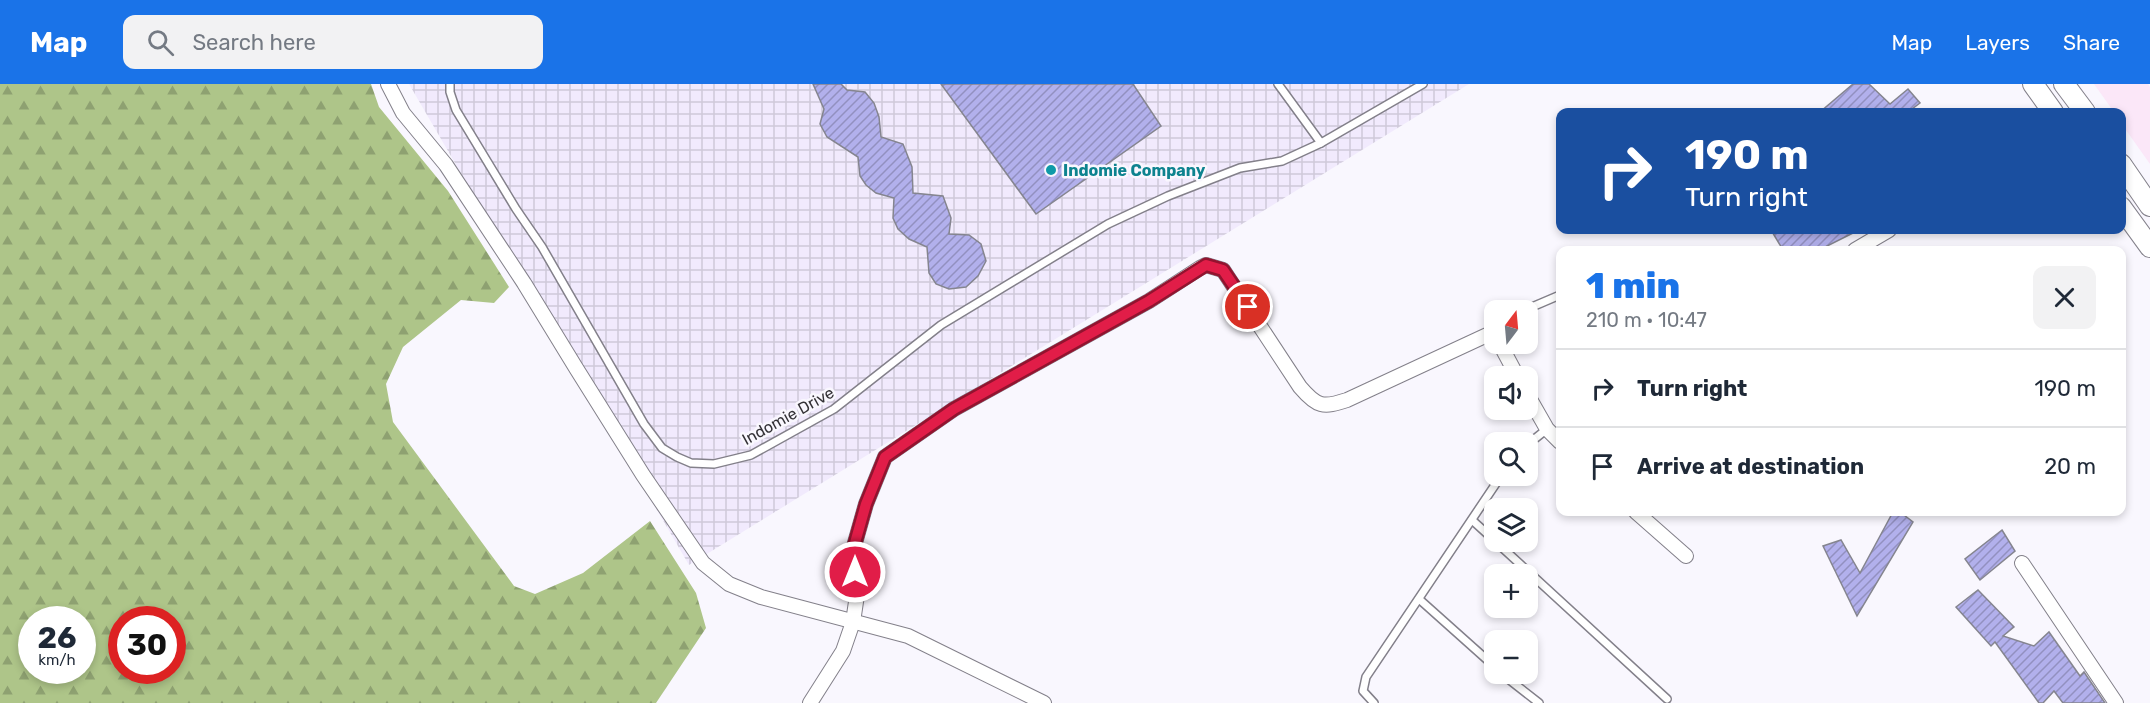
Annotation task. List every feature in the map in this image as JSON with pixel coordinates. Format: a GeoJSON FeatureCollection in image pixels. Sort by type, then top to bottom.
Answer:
{"type":"FeatureCollection","features":[{"type":"Feature","properties":{"kind":"main road"},"geometry":{"type":"LineString","coordinates":[[2033,84],[2050,108]]}},
{"type":"Feature","properties":{"kind":"main road"},"geometry":{"type":"LineString","coordinates":[[2064,84],[2082,108]]}},
{"type":"Feature","properties":{"kind":"main road"},"geometry":{"type":"LineString","coordinates":[[2126,171],[2150,206]]}},
{"type":"Feature","properties":{"kind":"main road"},"geometry":{"type":"LineString","coordinates":[[2126,214],[2150,247]]}},
{"type":"Feature","properties":{"kind":"street"},"geometry":{"type":"LineString","coordinates":[[388,84],[403,113],[446,165],[524,282],[594,398],[703,563],[729,584],[750,592],[909,636],[1044,703]]}},
{"type":"Feature","properties":{"kind":"street"},"geometry":{"type":"LineString","coordinates":[[1862,246],[1882,234]]}},
{"type":"Feature","properties":{"kind":"street"},"geometry":{"type":"LineString","coordinates":[[810,703],[843,651],[853,622],[857,595],[853,550],[866,504],[885,457],[954,409],[1149,301],[1206,265],[1223,270],[1300,387],[1310,399],[1324,406],[1347,400],[1484,336]]}},
{"type":"Feature","properties":{"kind":"street"},"geometry":{"type":"LineString","coordinates":[[1538,413],[1547,429],[1556,438]]}},
{"type":"Feature","properties":{"kind":"street"},"geometry":{"type":"LineString","coordinates":[[1547,429],[1556,424]]}},
{"type":"Feature","properties":{"kind":"street"},"geometry":{"type":"LineString","coordinates":[[1641,516],[1686,556]]}},
{"type":"Feature","properties":{"kind":"street"},"geometry":{"type":"LineString","coordinates":[[2022,563],[2116,703]]}},
{"type":"Feature","properties":{"kind":"lane","name":"Indomie Drive"},"geometry":{"type":"LineString","coordinates":[[450,84],[456,110],[516,210],[542,247],[644,424],[662,448],[677,457],[691,463],[714,464],[751,455],[834,409],[941,325],[1108,224],[1168,196],[1240,168],[1282,161],[1321,143],[1423,84]]}},
{"type":"Feature","properties":{"kind":"lane"},"geometry":{"type":"LineString","coordinates":[[1278,84],[1321,143]]}},
{"type":"Feature","properties":{"kind":"lane"},"geometry":{"type":"LineString","coordinates":[[1538,304],[1556,297]]}},
{"type":"Feature","properties":{"kind":"lane"},"geometry":{"type":"LineString","coordinates":[[1538,435],[1547,429]]}},
{"type":"Feature","properties":{"kind":"lane"},"geometry":{"type":"LineString","coordinates":[[1374,703],[1363,691],[1366,677],[1495,486]]}},
{"type":"Feature","properties":{"kind":"lane"},"geometry":{"type":"LineString","coordinates":[[1472,520],[1484,531]]}},
{"type":"Feature","properties":{"kind":"lane"},"geometry":{"type":"LineString","coordinates":[[1507,552],[1667,699]]}},
{"type":"Feature","properties":{"kind":"lane"},"geometry":{"type":"LineString","coordinates":[[1419,599],[1484,657]]}},
{"type":"Feature","properties":{"kind":"lane"},"geometry":{"type":"LineString","coordinates":[[1515,684],[1539,703]]}},
{"type":"Feature","properties":{"kind":"shaded area","name":"Indomie Company"},"geometry":{"type":"Polygon","coordinates":[[[409,84],[1469,84],[689,565],[409,84]]]}},
{"type":"Feature","properties":{"kind":"shaded area"},"geometry":{"type":"Polygon","coordinates":[[[2094,84],[2148,84],[2150,87],[2150,164],[2126,130],[2126,108],[2111,108],[2094,84]]]}},
{"type":"Feature","properties":{"kind":"green space"},"geometry":{"type":"Polygon","coordinates":[[[0,84],[371,84],[379,107],[448,191],[509,287],[494,303],[461,300],[403,347],[386,384],[393,422],[514,586],[535,594],[583,573],[650,521],[696,593],[706,628],[656,703],[0,703],[0,84]]]}},
{"type":"Feature","properties":{"kind":"building"},"geometry":{"type":"Polygon","coordinates":[[[813,84],[841,84],[847,90],[865,92],[874,103],[879,117],[881,137],[903,144],[912,167],[913,193],[943,196],[951,218],[949,234],[969,235],[981,244],[986,261],[978,276],[966,287],[949,289],[936,284],[929,273],[927,247],[909,239],[898,229],[893,218],[894,198],[876,193],[866,185],[860,176],[858,157],[827,137],[820,124],[824,109],[813,84]]]}},
{"type":"Feature","properties":{"kind":"building","name":"Indomie Company"},"geometry":{"type":"Polygon","coordinates":[[[941,84],[1133,84],[1161,126],[1036,214],[941,84]]]}},
{"type":"Feature","properties":{"kind":"building"},"geometry":{"type":"Polygon","coordinates":[[[1853,84],[1869,84],[1890,104],[1908,89],[1920,103],[1913,108],[1825,108],[1853,84]]]}},
{"type":"Feature","properties":{"kind":"building"},"geometry":{"type":"Polygon","coordinates":[[[1773,234],[1851,234],[1827,246],[1781,246],[1773,234]]]}},
{"type":"Feature","properties":{"kind":"building"},"geometry":{"type":"Polygon","coordinates":[[[1891,516],[1905,516],[1913,522],[1857,616],[1823,546],[1841,540],[1860,573],[1891,516]]]}},
{"type":"Feature","properties":{"kind":"building"},"geometry":{"type":"Polygon","coordinates":[[[2002,530],[2015,551],[1980,580],[1965,559],[2002,530]]]}},
{"type":"Feature","properties":{"kind":"building"},"geometry":{"type":"Polygon","coordinates":[[[1978,590],[2014,627],[2003,636],[2034,646],[2049,632],[2080,676],[2084,672],[2105,703],[2063,703],[2054,691],[2043,703],[2039,703],[1995,642],[1991,646],[1956,607],[1978,590]]]}},
{"type":"Feature","properties":{"kind":"place","name":"Indomie Company"},"geometry":{"type":"Point","coordinates":[1051,170]}},
{"type":"Feature","properties":{"kind":"route"},"geometry":{"type":"LineString","coordinates":[[855,572],[853,550],[866,504],[885,457],[954,409],[1149,301],[1206,265],[1223,270],[1248,307]]}}]}
